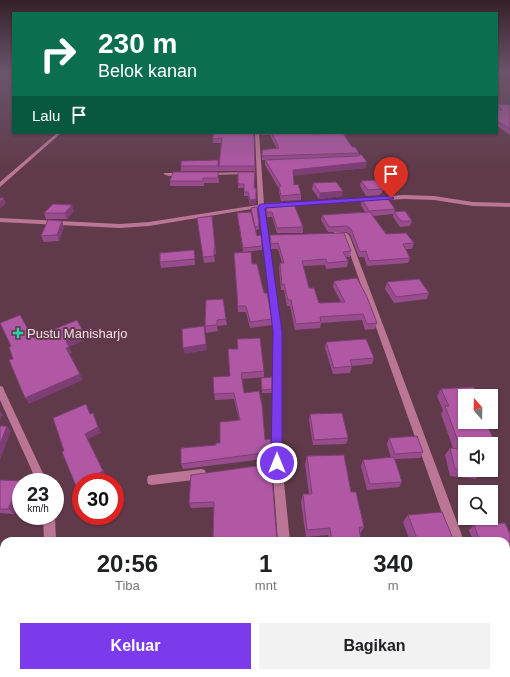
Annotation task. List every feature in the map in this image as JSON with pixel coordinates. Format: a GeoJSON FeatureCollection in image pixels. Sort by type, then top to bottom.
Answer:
{"type":"FeatureCollection","features":[{"type":"Feature","properties":{"kind":"street"},"geometry":{"type":"LineString","coordinates":[[0,185],[58,134]]}},
{"type":"Feature","properties":{"kind":"street"},"geometry":{"type":"LineString","coordinates":[[257,134],[263,163],[260,173],[261,206],[270,237],[278,332],[273,463],[283,537]]}},
{"type":"Feature","properties":{"kind":"street"},"geometry":{"type":"LineString","coordinates":[[205,174],[260,173]]}},
{"type":"Feature","properties":{"kind":"street"},"geometry":{"type":"LineString","coordinates":[[166,174],[190,174]]}},
{"type":"Feature","properties":{"kind":"street"},"geometry":{"type":"LineString","coordinates":[[0,220],[120,226],[149,224],[261,206],[404,197],[434,198],[473,204],[510,205]]}},
{"type":"Feature","properties":{"kind":"street"},"geometry":{"type":"LineString","coordinates":[[327,235],[342,234],[347,237],[457,537]]}},
{"type":"Feature","properties":{"kind":"street"},"geometry":{"type":"LineString","coordinates":[[0,390],[38,473]]}},
{"type":"Feature","properties":{"kind":"street"},"geometry":{"type":"LineString","coordinates":[[152,480],[214,472]]}},
{"type":"Feature","properties":{"kind":"street"},"geometry":{"type":"LineString","coordinates":[[49,525],[50,537]]}},
{"type":"Feature","properties":{"kind":"building"},"geometry":{"type":"Polygon","coordinates":[[[498,104],[510,105],[510,129],[498,122],[498,110],[503,110],[498,104]]]}},
{"type":"Feature","properties":{"kind":"building"},"geometry":{"type":"Polygon","coordinates":[[[213,134],[254,134],[255,166],[219,166],[222,138],[213,139],[213,134]]]}},
{"type":"Feature","properties":{"kind":"building"},"geometry":{"type":"Polygon","coordinates":[[[272,134],[344,134],[352,147],[355,147],[359,153],[262,156],[262,150],[279,148],[272,134]]]}},
{"type":"Feature","properties":{"kind":"building"},"geometry":{"type":"Polygon","coordinates":[[[361,154],[367,162],[293,170],[294,185],[298,184],[301,194],[281,196],[279,186],[281,186],[265,160],[358,156],[361,154]]]}},
{"type":"Feature","properties":{"kind":"building"},"geometry":{"type":"Polygon","coordinates":[[[218,160],[218,166],[181,166],[181,161],[218,160]]]}},
{"type":"Feature","properties":{"kind":"building"},"geometry":{"type":"Polygon","coordinates":[[[173,172],[218,172],[218,178],[203,178],[203,181],[170,181],[173,172]]]}},
{"type":"Feature","properties":{"kind":"building"},"geometry":{"type":"Polygon","coordinates":[[[238,172],[255,172],[254,188],[256,188],[256,199],[250,200],[248,192],[244,192],[244,184],[238,184],[238,172]]]}},
{"type":"Feature","properties":{"kind":"building"},"geometry":{"type":"Polygon","coordinates":[[[377,180],[383,188],[368,190],[361,181],[377,180]]]}},
{"type":"Feature","properties":{"kind":"building"},"geometry":{"type":"Polygon","coordinates":[[[336,182],[343,191],[320,193],[313,183],[336,182]]]}},
{"type":"Feature","properties":{"kind":"building"},"geometry":{"type":"Polygon","coordinates":[[[386,196],[395,209],[369,211],[362,199],[386,196]]]}},
{"type":"Feature","properties":{"kind":"building"},"geometry":{"type":"Polygon","coordinates":[[[293,202],[303,227],[277,228],[272,212],[267,212],[266,203],[293,202]]]}},
{"type":"Feature","properties":{"kind":"building"},"geometry":{"type":"Polygon","coordinates":[[[53,204],[72,205],[65,213],[44,213],[53,204]]]}},
{"type":"Feature","properties":{"kind":"building"},"geometry":{"type":"Polygon","coordinates":[[[257,207],[259,226],[255,227],[251,208],[257,207]]]}},
{"type":"Feature","properties":{"kind":"building"},"geometry":{"type":"Polygon","coordinates":[[[405,211],[412,221],[401,221],[394,212],[405,211]]]}},
{"type":"Feature","properties":{"kind":"building"},"geometry":{"type":"Polygon","coordinates":[[[251,212],[257,236],[261,235],[262,246],[243,248],[237,213],[251,212]]]}},
{"type":"Feature","properties":{"kind":"building"},"geometry":{"type":"Polygon","coordinates":[[[370,212],[386,234],[406,233],[414,243],[403,244],[410,258],[369,261],[366,251],[360,252],[351,229],[347,226],[329,227],[322,215],[370,212]]]}},
{"type":"Feature","properties":{"kind":"building"},"geometry":{"type":"Polygon","coordinates":[[[212,216],[215,248],[214,256],[203,257],[197,218],[212,216]]]}},
{"type":"Feature","properties":{"kind":"building"},"geometry":{"type":"Polygon","coordinates":[[[48,220],[62,221],[57,235],[41,236],[48,220]]]}},
{"type":"Feature","properties":{"kind":"building"},"geometry":{"type":"Polygon","coordinates":[[[344,233],[351,251],[343,252],[348,261],[327,263],[326,259],[302,261],[309,288],[314,288],[319,303],[345,302],[334,281],[357,278],[367,297],[377,323],[367,324],[363,314],[320,317],[321,322],[296,324],[291,300],[288,300],[284,284],[282,285],[280,263],[284,263],[278,243],[271,244],[270,235],[344,233]]]}},
{"type":"Feature","properties":{"kind":"building"},"geometry":{"type":"Polygon","coordinates":[[[194,250],[195,259],[160,262],[160,253],[194,250]]]}},
{"type":"Feature","properties":{"kind":"building"},"geometry":{"type":"Polygon","coordinates":[[[251,252],[252,264],[257,264],[264,293],[267,293],[272,319],[250,322],[246,306],[238,306],[234,253],[251,252]]]}},
{"type":"Feature","properties":{"kind":"building"},"geometry":{"type":"Polygon","coordinates":[[[419,279],[429,293],[396,297],[387,282],[419,279]]]}},
{"type":"Feature","properties":{"kind":"building"},"geometry":{"type":"Polygon","coordinates":[[[223,299],[226,319],[217,320],[217,325],[205,326],[206,300],[223,299]]]}},
{"type":"Feature","properties":{"kind":"building"},"geometry":{"type":"Polygon","coordinates":[[[20,315],[33,338],[77,320],[84,333],[66,341],[69,347],[66,348],[80,374],[25,398],[9,360],[13,359],[9,347],[11,346],[0,323],[20,315]]]}},
{"type":"Feature","properties":{"kind":"building"},"geometry":{"type":"Polygon","coordinates":[[[204,326],[206,344],[183,348],[182,329],[204,326]]]}},
{"type":"Feature","properties":{"kind":"building"},"geometry":{"type":"Polygon","coordinates":[[[260,338],[264,371],[241,373],[244,393],[259,391],[262,405],[265,440],[271,439],[271,452],[181,464],[181,448],[216,445],[216,443],[220,443],[220,422],[240,420],[234,393],[214,394],[213,377],[230,376],[228,349],[238,349],[237,339],[260,338]]]}},
{"type":"Feature","properties":{"kind":"building"},"geometry":{"type":"Polygon","coordinates":[[[366,339],[374,358],[350,360],[352,366],[334,368],[326,342],[366,339]]]}},
{"type":"Feature","properties":{"kind":"building"},"geometry":{"type":"Polygon","coordinates":[[[272,377],[272,389],[262,390],[261,378],[272,377]]]}},
{"type":"Feature","properties":{"kind":"building"},"geometry":{"type":"Polygon","coordinates":[[[474,387],[475,389],[458,389],[458,429],[489,429],[492,437],[458,437],[458,441],[445,406],[449,406],[441,389],[474,387]]]}},
{"type":"Feature","properties":{"kind":"building"},"geometry":{"type":"Polygon","coordinates":[[[86,404],[90,414],[93,413],[98,427],[85,434],[103,471],[99,473],[72,473],[72,476],[62,452],[64,451],[53,418],[86,404]]]}},
{"type":"Feature","properties":{"kind":"building"},"geometry":{"type":"Polygon","coordinates":[[[342,413],[348,438],[314,440],[310,414],[342,413]]]}},
{"type":"Feature","properties":{"kind":"building"},"geometry":{"type":"Polygon","coordinates":[[[0,426],[7,426],[0,444],[0,426]]]}},
{"type":"Feature","properties":{"kind":"building"},"geometry":{"type":"Polygon","coordinates":[[[417,436],[423,452],[395,454],[389,438],[417,436]]]}},
{"type":"Feature","properties":{"kind":"building"},"geometry":{"type":"Polygon","coordinates":[[[450,448],[458,449],[458,469],[455,469],[450,448]]]}},
{"type":"Feature","properties":{"kind":"building"},"geometry":{"type":"Polygon","coordinates":[[[344,455],[351,492],[356,492],[364,527],[359,527],[360,537],[331,537],[330,528],[307,530],[303,494],[312,494],[307,456],[344,455]]]}},
{"type":"Feature","properties":{"kind":"building"},"geometry":{"type":"Polygon","coordinates":[[[394,457],[402,482],[370,484],[363,460],[394,457]]]}},
{"type":"Feature","properties":{"kind":"building"},"geometry":{"type":"Polygon","coordinates":[[[271,464],[277,537],[213,537],[214,502],[189,503],[191,475],[271,464]]]}},
{"type":"Feature","properties":{"kind":"building"},"geometry":{"type":"Polygon","coordinates":[[[0,480],[12,481],[12,500],[8,509],[0,509],[0,480]]]}},
{"type":"Feature","properties":{"kind":"building"},"geometry":{"type":"Polygon","coordinates":[[[442,512],[452,537],[416,537],[408,515],[442,512]]]}},
{"type":"Feature","properties":{"kind":"building"},"geometry":{"type":"Polygon","coordinates":[[[498,523],[505,523],[510,534],[510,537],[478,537],[474,525],[498,525],[498,523]]]}},
{"type":"Feature","properties":{"kind":"place","name":"Pustu Manisharjo"},"geometry":{"type":"Point","coordinates":[18,333]}},
{"type":"Feature","properties":{"kind":"route"},"geometry":{"type":"LineString","coordinates":[[277,463],[278,332],[269,253],[261,206],[391,198]]}}]}
